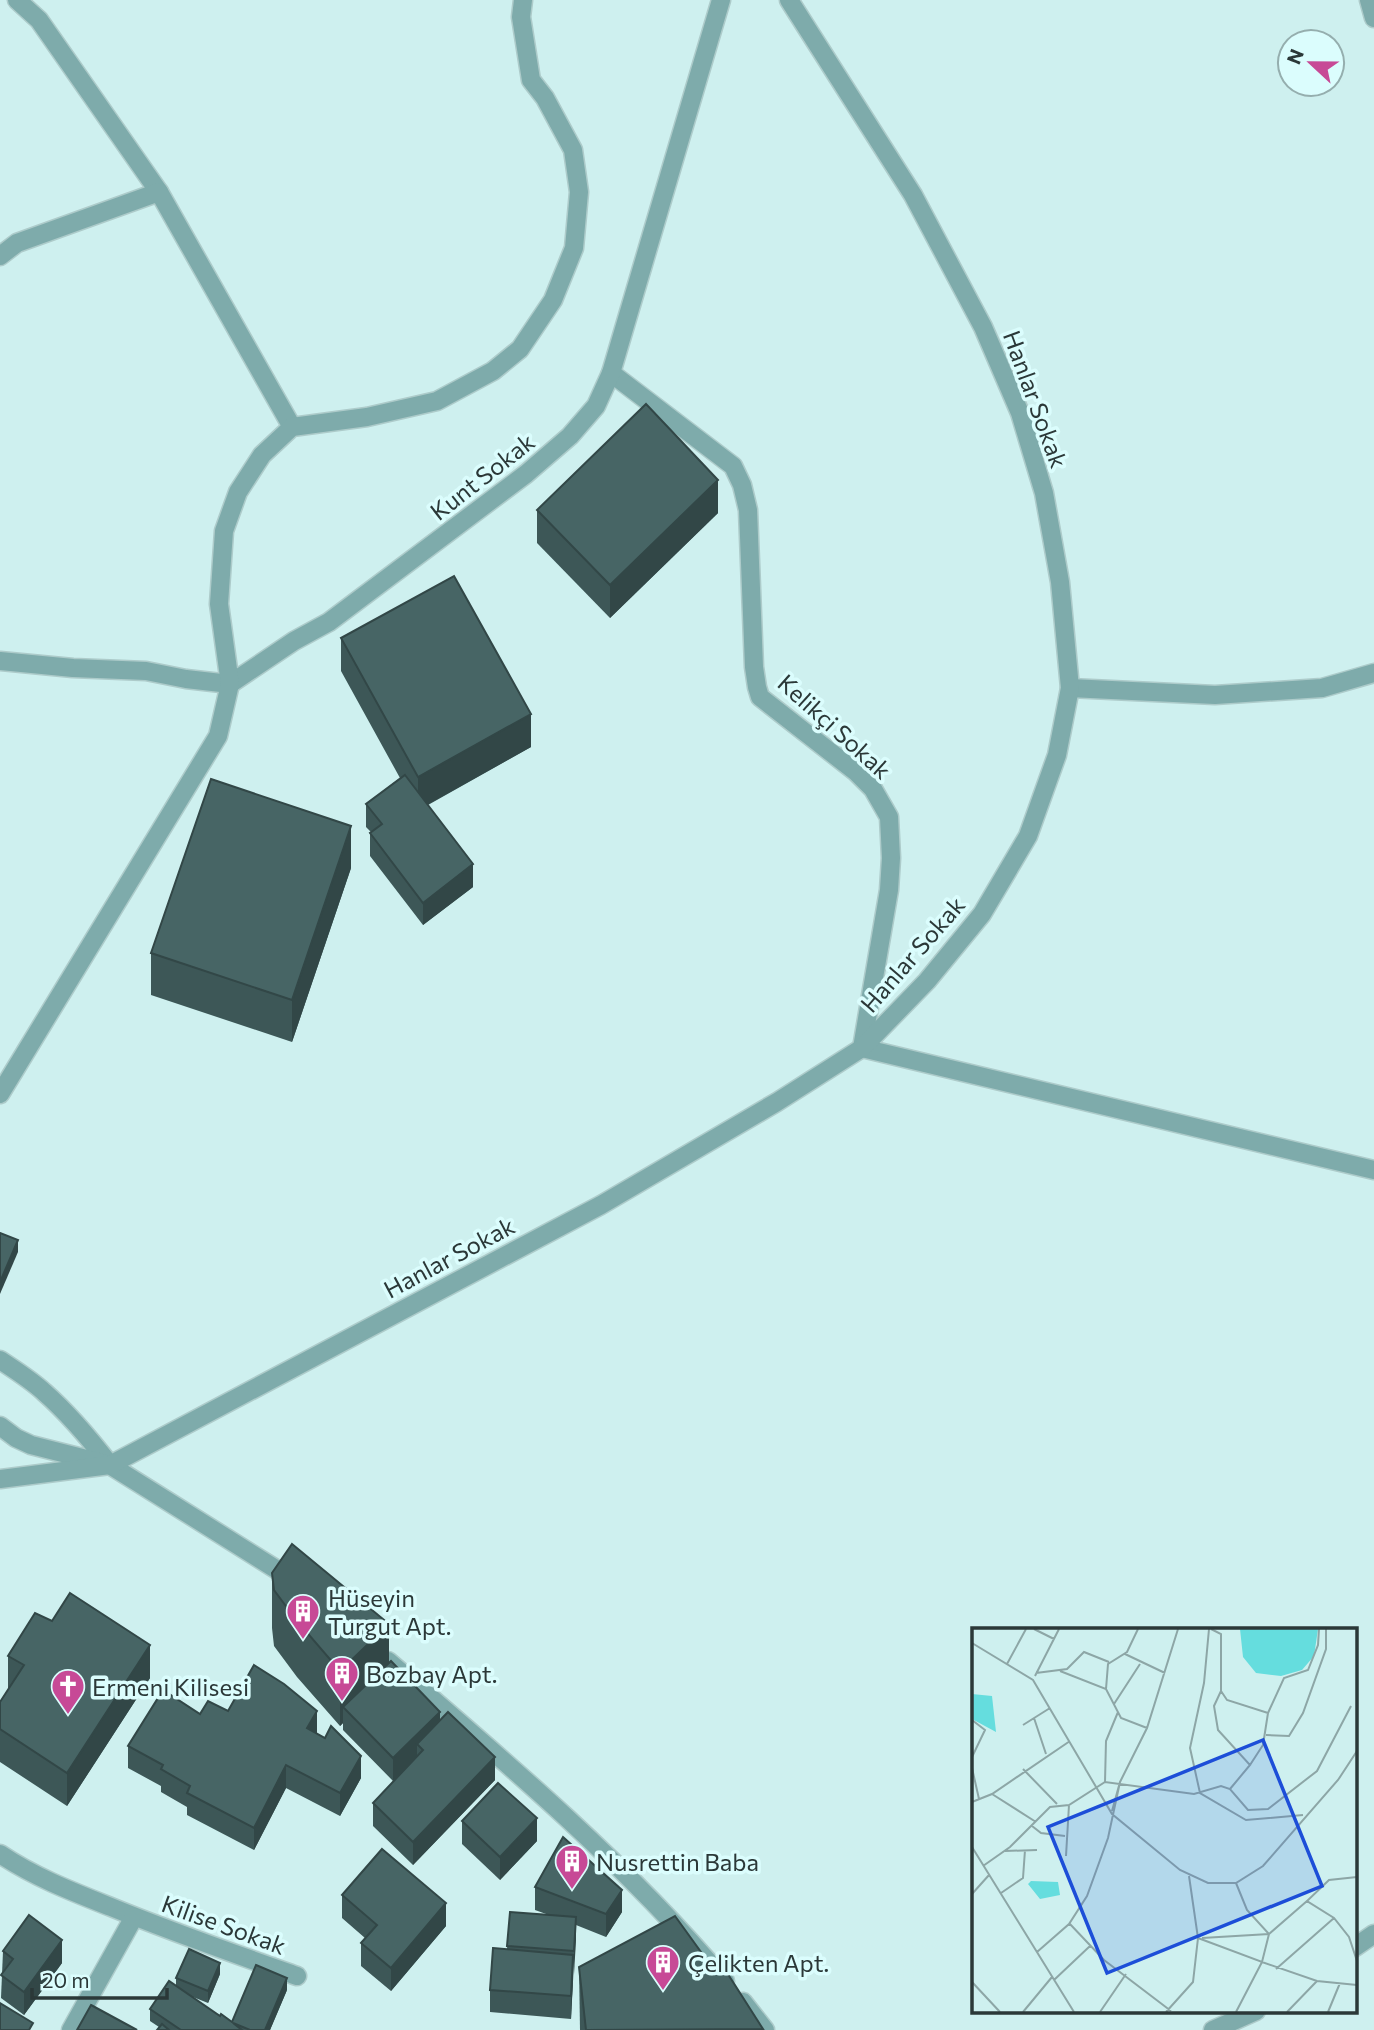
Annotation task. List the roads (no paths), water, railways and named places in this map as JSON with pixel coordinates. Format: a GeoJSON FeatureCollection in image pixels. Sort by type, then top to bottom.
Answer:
{"type":"FeatureCollection","features":[{"type":"Feature","properties":{"kind":"street"},"geometry":{"type":"LineString","coordinates":[[17,0],[39,20],[159,192],[292,426]]}},
{"type":"Feature","properties":{"kind":"street"},"geometry":{"type":"LineString","coordinates":[[0,1094],[218,736],[230,684],[219,604],[223,531],[238,492],[262,455],[292,426],[367,417],[437,401],[493,371],[520,349],[553,300],[574,248],[579,192],[573,150],[545,98],[531,80],[522,17],[523,0]]}},
{"type":"Feature","properties":{"kind":"street","name":"Kunt Sokak"},"geometry":{"type":"LineString","coordinates":[[230,684],[294,641],[329,622],[527,474],[570,436],[596,406],[611,373],[721,0]]}},
{"type":"Feature","properties":{"kind":"street","name":"Hanlar Sokak"},"geometry":{"type":"LineString","coordinates":[[0,1479],[110,1465],[601,1205],[777,1102],[862,1048],[928,981],[982,914],[1028,836],[1057,755],[1070,688],[1060,582],[1044,492],[1020,413],[984,327],[913,195],[789,0]]}},
{"type":"Feature","properties":{"kind":"street"},"geometry":{"type":"LineString","coordinates":[[1369,0],[1374,18]]}},
{"type":"Feature","properties":{"kind":"street"},"geometry":{"type":"LineString","coordinates":[[0,256],[17,243],[159,192]]}},
{"type":"Feature","properties":{"kind":"street","name":"Kelikçi Sokak"},"geometry":{"type":"LineString","coordinates":[[611,373],[733,466],[742,485],[748,510],[754,667],[760,697],[856,772],[873,789],[889,817],[889,890],[862,1048]]}},
{"type":"Feature","properties":{"kind":"street"},"geometry":{"type":"LineString","coordinates":[[0,661],[146,671],[230,684]]}},
{"type":"Feature","properties":{"kind":"street"},"geometry":{"type":"LineString","coordinates":[[1070,688],[1215,695],[1322,688],[1374,673]]}},
{"type":"Feature","properties":{"kind":"street"},"geometry":{"type":"LineString","coordinates":[[862,1048],[1374,1170]]}},
{"type":"Feature","properties":{"kind":"street"},"geometry":{"type":"LineString","coordinates":[[0,1360],[42,1390],[86,1433],[110,1465]]}},
{"type":"Feature","properties":{"kind":"street"},"geometry":{"type":"LineString","coordinates":[[0,1426],[31,1445],[110,1465],[291,1578],[312,1595]]}},
{"type":"Feature","properties":{"kind":"street"},"geometry":{"type":"LineString","coordinates":[[374,1649],[574,1823],[685,1934],[765,2030]]}},
{"type":"Feature","properties":{"kind":"street","name":"Kilise Sokak"},"geometry":{"type":"LineString","coordinates":[[0,1854],[46,1880],[134,1917],[297,1976]]}},
{"type":"Feature","properties":{"kind":"street","name":"Kilise Sokak"},"geometry":{"type":"LineString","coordinates":[[71,2030],[134,1917]]}},
{"type":"Feature","properties":{"kind":"street"},"geometry":{"type":"LineString","coordinates":[[1356,1946],[1374,1934]]}},
{"type":"Feature","properties":{"kind":"street"},"geometry":{"type":"LineString","coordinates":[[1213,2030],[1254,2012]]}},
{"type":"Feature","properties":{"kind":"place","name":"Hüseyin Turgut Apt."},"geometry":{"type":"Point","coordinates":[303,1641]}},
{"type":"Feature","properties":{"kind":"place","name":"Bozbay Apt."},"geometry":{"type":"Point","coordinates":[342,1703]}},
{"type":"Feature","properties":{"kind":"place","name":"Ermeni Kilisesi"},"geometry":{"type":"Point","coordinates":[68,1716]}},
{"type":"Feature","properties":{"kind":"place","name":"Nusrettin Baba"},"geometry":{"type":"Point","coordinates":[572,1891]}},
{"type":"Feature","properties":{"kind":"place","name":"Çelikten Apt."},"geometry":{"type":"Point","coordinates":[663,1992]}}]}
